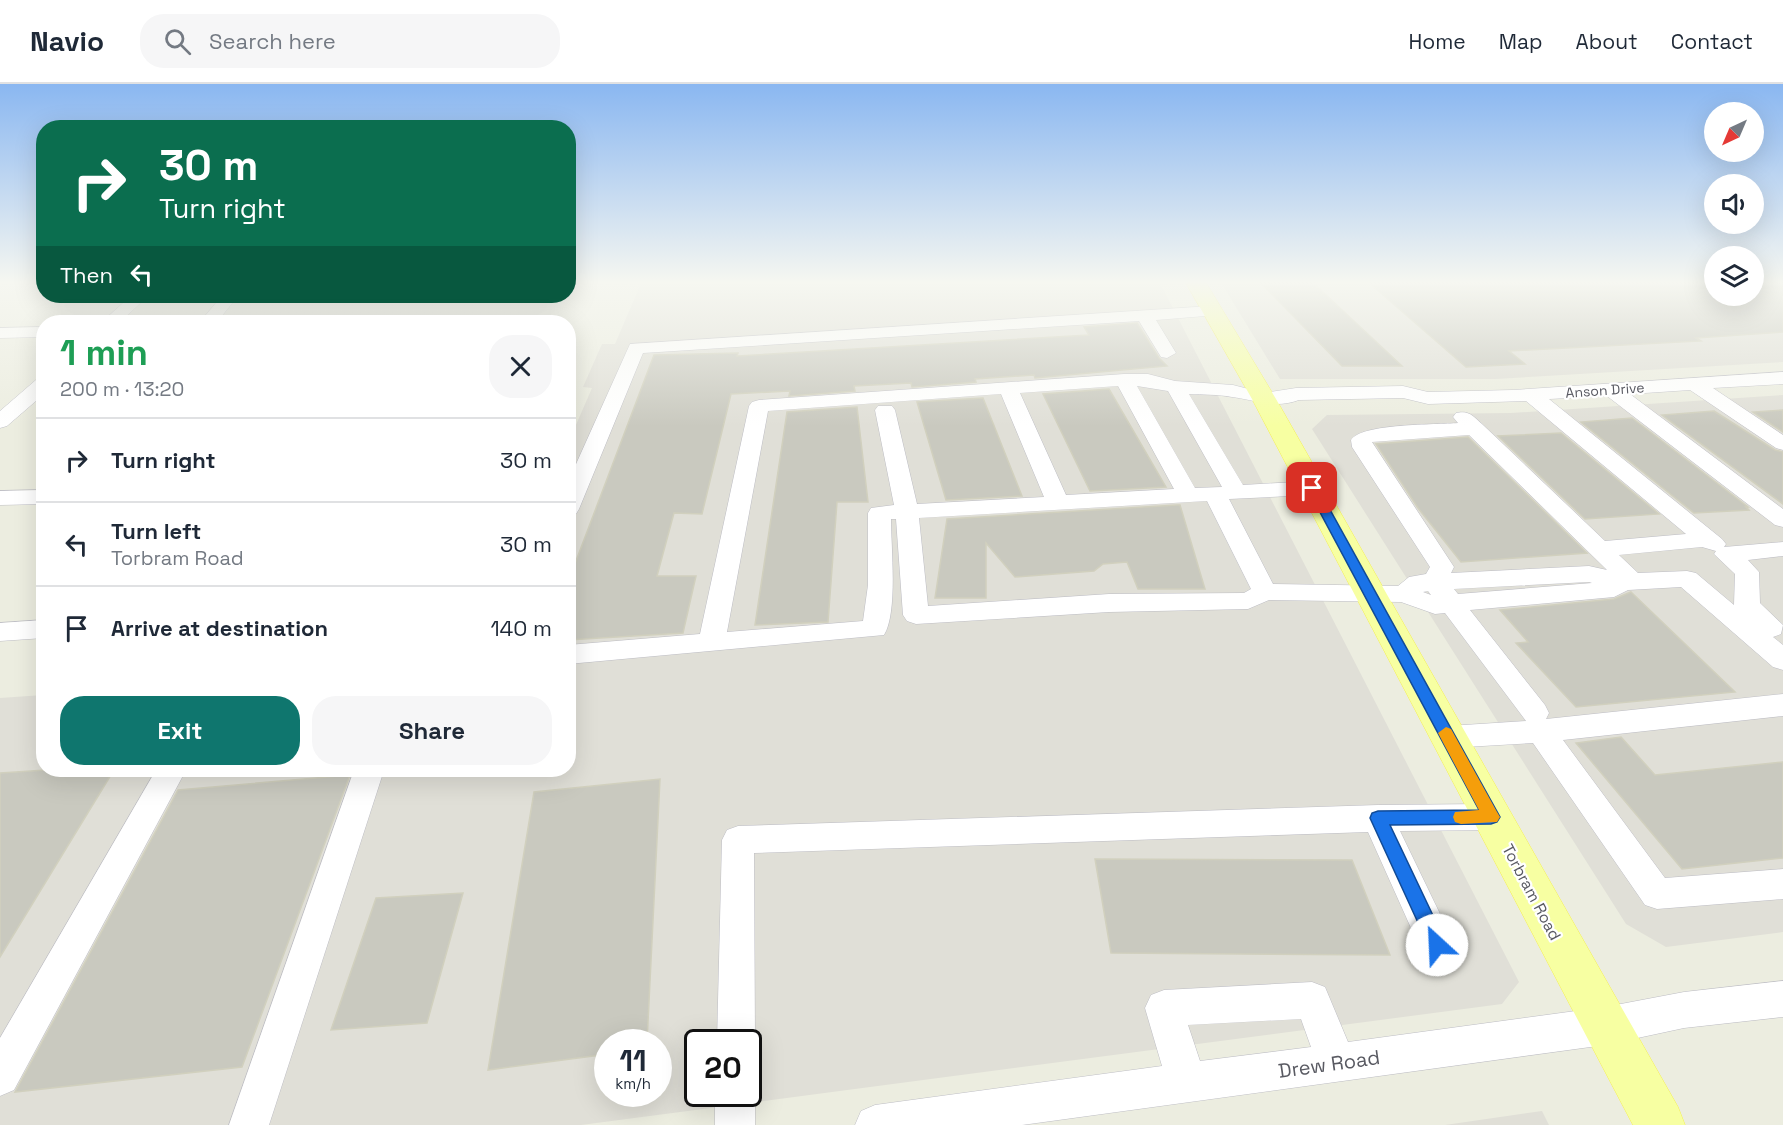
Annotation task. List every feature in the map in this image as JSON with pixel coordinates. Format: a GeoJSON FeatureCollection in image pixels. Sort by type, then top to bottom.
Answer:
{"type":"FeatureCollection","features":[{"type":"Feature","properties":{"kind":"main road","name":"Torbram Road"},"geometry":{"type":"LineString","coordinates":[[1225,330],[1275,398],[1312,488],[1386,594],[1448,737],[1660,1125]]}},
{"type":"Feature","properties":{"kind":"street"},"geometry":{"type":"LineString","coordinates":[[576,490],[636,348],[951,330]]}},
{"type":"Feature","properties":{"kind":"street"},"geometry":{"type":"LineString","coordinates":[[1152,330],[1173,367],[1265,592]]}},
{"type":"Feature","properties":{"kind":"street"},"geometry":{"type":"LineString","coordinates":[[0,333],[36,332]]}},
{"type":"Feature","properties":{"kind":"street","name":"Anson Drive"},"geometry":{"type":"LineString","coordinates":[[712,642],[759,406],[1008,387],[1124,380],[1148,381],[1173,367],[1233,391],[1305,406],[1418,407],[1436,398],[1531,395],[1781,380]]}},
{"type":"Feature","properties":{"kind":"street"},"geometry":{"type":"LineString","coordinates":[[1124,380],[1188,495]]}},
{"type":"Feature","properties":{"kind":"street"},"geometry":{"type":"LineString","coordinates":[[1695,384],[1783,444]]}},
{"type":"Feature","properties":{"kind":"street"},"geometry":{"type":"LineString","coordinates":[[1008,387],[1058,502]]}},
{"type":"Feature","properties":{"kind":"street"},"geometry":{"type":"LineString","coordinates":[[1612,390],[1783,520]]}},
{"type":"Feature","properties":{"kind":"street"},"geometry":{"type":"LineString","coordinates":[[1531,395],[1747,572],[1747,606],[1783,638]]}},
{"type":"Feature","properties":{"kind":"street"},"geometry":{"type":"LineString","coordinates":[[0,422],[27,398]]}},
{"type":"Feature","properties":{"kind":"street"},"geometry":{"type":"LineString","coordinates":[[1436,398],[1475,428],[1600,549],[1627,582]]}},
{"type":"Feature","properties":{"kind":"street"},"geometry":{"type":"LineString","coordinates":[[885,410],[907,511],[916,615],[1109,603],[1248,601],[1265,592],[1386,594],[1435,605],[1614,589],[1627,582]]}},
{"type":"Feature","properties":{"kind":"street"},"geometry":{"type":"LineString","coordinates":[[1435,582],[1443,567],[1362,447],[1361,441],[1368,436],[1475,428]]}},
{"type":"Feature","properties":{"kind":"street"},"geometry":{"type":"LineString","coordinates":[[576,654],[874,629],[880,585],[879,513],[1312,488]]}},
{"type":"Feature","properties":{"kind":"street"},"geometry":{"type":"LineString","coordinates":[[0,498],[36,497]]}},
{"type":"Feature","properties":{"kind":"street"},"geometry":{"type":"LineString","coordinates":[[1600,549],[1717,546],[1783,549]]}},
{"type":"Feature","properties":{"kind":"street"},"geometry":{"type":"LineString","coordinates":[[1386,594],[1418,583],[1589,574],[1627,582],[1687,579],[1783,660]]}},
{"type":"Feature","properties":{"kind":"street"},"geometry":{"type":"LineString","coordinates":[[1435,582],[1538,722],[1656,894],[1783,884]]}},
{"type":"Feature","properties":{"kind":"street"},"geometry":{"type":"LineString","coordinates":[[0,632],[36,629]]}},
{"type":"Feature","properties":{"kind":"street"},"geometry":{"type":"LineString","coordinates":[[1448,737],[1538,722],[1783,705]]}},
{"type":"Feature","properties":{"kind":"street"},"geometry":{"type":"LineString","coordinates":[[0,1076],[167,777]]}},
{"type":"Feature","properties":{"kind":"street"},"geometry":{"type":"LineString","coordinates":[[249,1125],[367,777]]}},
{"type":"Feature","properties":{"kind":"street"},"geometry":{"type":"LineString","coordinates":[[736,1029],[738,840],[1378,818],[1491,817]]}},
{"type":"Feature","properties":{"kind":"street"},"geometry":{"type":"LineString","coordinates":[[1378,818],[1437,945]]}},
{"type":"Feature","properties":{"kind":"street","name":"Drew Road"},"geometry":{"type":"LineString","coordinates":[[884,1124],[1605,1026],[1684,1010],[1783,999]]}},
{"type":"Feature","properties":{"kind":"street"},"geometry":{"type":"LineString","coordinates":[[1187,1083],[1164,1008],[1312,1000],[1337,1062]]}},
{"type":"Feature","properties":{"kind":"street"},"geometry":{"type":"LineString","coordinates":[[735,1107],[735,1125]]}},
{"type":"Feature","properties":{"kind":"shaded area"},"geometry":{"type":"Polygon","coordinates":[[[621,330],[1184,330],[1519,982],[1502,1004],[762,1101],[762,1029],[684,1029],[684,1107],[718,1107],[581,1125],[0,1125],[0,698],[36,695],[36,777],[576,777],[576,425],[592,388],[583,387],[602,344],[615,344],[621,330]]]}},
{"type":"Feature","properties":{"kind":"shaded area"},"geometry":{"type":"Polygon","coordinates":[[[1250,330],[1783,330],[1783,362],[1496,379],[1280,379],[1250,330]]]}},
{"type":"Feature","properties":{"kind":"shaded area"},"geometry":{"type":"Polygon","coordinates":[[[1783,395],[1783,932],[1666,947],[1626,924],[1312,429],[1327,415],[1511,413],[1783,395]]]}},
{"type":"Feature","properties":{"kind":"shaded area"},"geometry":{"type":"Polygon","coordinates":[[[1542,1111],[1549,1125],[1445,1125],[1542,1111]]]}},
{"type":"Feature","properties":{"kind":"building"},"geometry":{"type":"Polygon","coordinates":[[[1086,330],[1141,330],[1159,358],[1167,366],[1035,378],[1034,375],[975,379],[976,382],[912,387],[911,383],[854,386],[855,391],[789,396],[790,391],[731,394],[702,514],[674,513],[657,576],[696,576],[683,633],[576,640],[576,561],[654,355],[738,353],[737,356],[1089,335],[1086,330]]]}},
{"type":"Feature","properties":{"kind":"building"},"geometry":{"type":"Polygon","coordinates":[[[1306,330],[1363,330],[1402,366],[1342,366],[1306,330]]]}},
{"type":"Feature","properties":{"kind":"building"},"geometry":{"type":"Polygon","coordinates":[[[1423,330],[1783,330],[1783,332],[1696,338],[1701,341],[1509,351],[1525,364],[1466,367],[1423,330]]]}},
{"type":"Feature","properties":{"kind":"building"},"geometry":{"type":"Polygon","coordinates":[[[1109,389],[1166,487],[1090,491],[1043,394],[1109,389]]]}},
{"type":"Feature","properties":{"kind":"building"},"geometry":{"type":"Polygon","coordinates":[[[983,398],[1022,496],[946,500],[917,402],[983,398]]]}},
{"type":"Feature","properties":{"kind":"building"},"geometry":{"type":"Polygon","coordinates":[[[857,407],[868,502],[837,502],[828,622],[755,625],[787,412],[857,407]]]}},
{"type":"Feature","properties":{"kind":"building"},"geometry":{"type":"Polygon","coordinates":[[[1783,410],[1783,432],[1753,412],[1783,410]]]}},
{"type":"Feature","properties":{"kind":"building"},"geometry":{"type":"Polygon","coordinates":[[[1714,411],[1775,450],[1783,452],[1783,504],[1662,415],[1714,411]]]}},
{"type":"Feature","properties":{"kind":"building"},"geometry":{"type":"Polygon","coordinates":[[[1632,418],[1749,510],[1694,513],[1581,422],[1632,418]]]}},
{"type":"Feature","properties":{"kind":"building"},"geometry":{"type":"Polygon","coordinates":[[[1561,433],[1659,514],[1585,519],[1498,436],[1561,433]]]}},
{"type":"Feature","properties":{"kind":"building"},"geometry":{"type":"Polygon","coordinates":[[[1468,437],[1587,553],[1461,562],[1418,508],[1376,444],[1468,437]]]}},
{"type":"Feature","properties":{"kind":"building"},"geometry":{"type":"Polygon","coordinates":[[[1180,505],[1205,589],[1138,589],[1127,562],[1103,564],[1094,571],[1015,577],[986,543],[986,598],[935,598],[947,519],[1180,505]]]}},
{"type":"Feature","properties":{"kind":"building"},"geometry":{"type":"Polygon","coordinates":[[[1631,592],[1735,692],[1576,707],[1516,643],[1528,642],[1500,610],[1614,599],[1631,592]]]}},
{"type":"Feature","properties":{"kind":"building"},"geometry":{"type":"Polygon","coordinates":[[[1621,737],[1655,775],[1783,762],[1783,858],[1682,869],[1576,743],[1621,737]]]}},
{"type":"Feature","properties":{"kind":"building"},"geometry":{"type":"Polygon","coordinates":[[[36,771],[36,777],[110,777],[0,957],[0,773],[36,771]]]}},
{"type":"Feature","properties":{"kind":"building"},"geometry":{"type":"Polygon","coordinates":[[[349,777],[242,1067],[15,1092],[178,790],[349,777]]]}},
{"type":"Feature","properties":{"kind":"building"},"geometry":{"type":"Polygon","coordinates":[[[660,779],[648,1029],[594,1029],[594,1056],[488,1070],[534,792],[660,779]]]}},
{"type":"Feature","properties":{"kind":"building"},"geometry":{"type":"Polygon","coordinates":[[[1095,859],[1352,860],[1390,955],[1111,953],[1095,859]]]}},
{"type":"Feature","properties":{"kind":"building"},"geometry":{"type":"Polygon","coordinates":[[[463,893],[427,1023],[331,1030],[376,898],[463,893]]]}},
{"type":"Feature","properties":{"kind":"slow traffic"},"geometry":{"type":"LineString","coordinates":[[1446,733],[1491,817],[1461,817]]}},
{"type":"Feature","properties":{"kind":"route"},"geometry":{"type":"LineString","coordinates":[[1312,488],[1491,817],[1378,818],[1437,945]]}}]}
